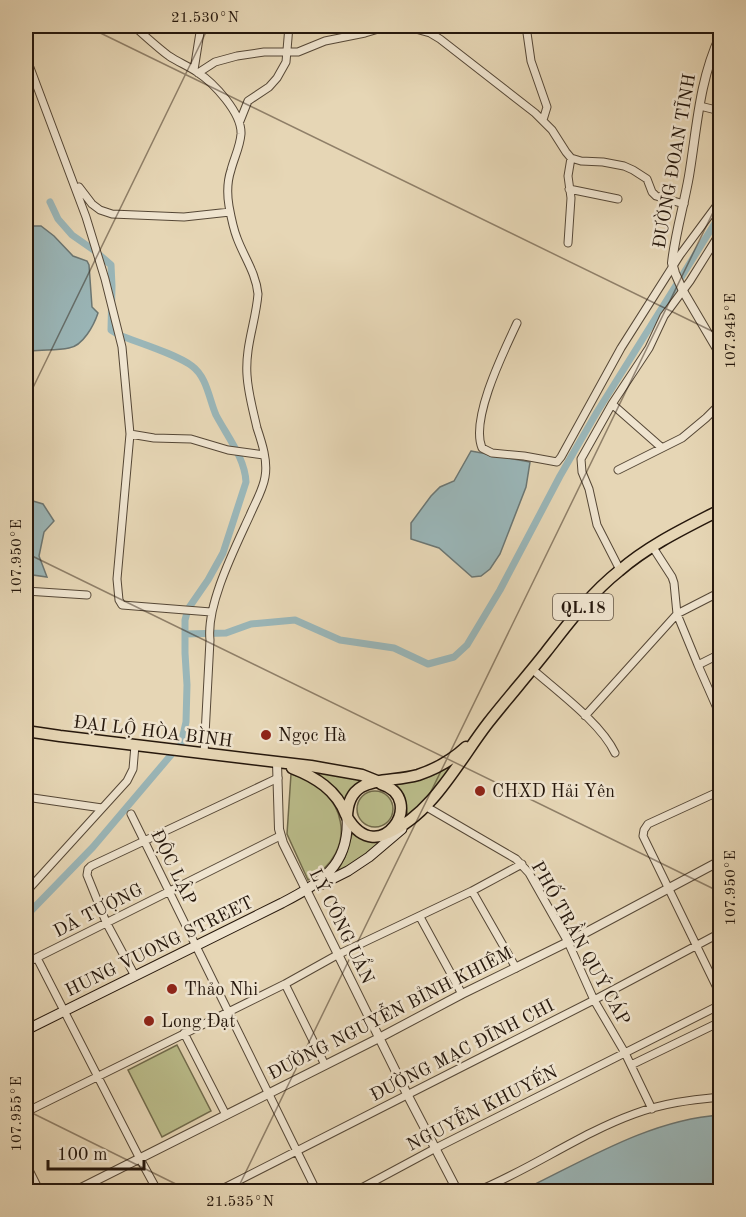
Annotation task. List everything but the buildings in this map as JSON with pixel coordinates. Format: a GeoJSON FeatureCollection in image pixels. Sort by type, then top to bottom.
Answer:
{"type":"FeatureCollection","features":[{"type":"Feature","properties":{"kind":"highway","name":"QL.18"},"geometry":{"type":"LineString","coordinates":[[476,739],[591,598],[620,570],[652,546],[720,510]]}},
{"type":"Feature","properties":{"kind":"highway","name":"ĐẠI LỘ HÒA BÌNH"},"geometry":{"type":"LineString","coordinates":[[26,731],[277,763]]}},
{"type":"Feature","properties":{"kind":"highway"},"geometry":{"type":"LineString","coordinates":[[347,817],[349,799],[360,786],[374,781],[408,777],[442,765],[476,739]]}},
{"type":"Feature","properties":{"kind":"highway"},"geometry":{"type":"LineString","coordinates":[[277,763],[306,774],[323,784],[344,808],[347,817],[357,831],[372,837],[380,836],[413,818],[455,770],[476,739]]}},
{"type":"Feature","properties":{"kind":"highway"},"geometry":{"type":"LineString","coordinates":[[277,763],[311,766],[374,781],[394,791],[401,808],[400,817],[392,830]]}},
{"type":"Feature","properties":{"kind":"highway"},"geometry":{"type":"LineString","coordinates":[[374,781],[408,777]]}},
{"type":"Feature","properties":{"kind":"main road"},"geometry":{"type":"LineString","coordinates":[[306,890],[324,877],[338,860],[346,839],[347,817]]}},
{"type":"Feature","properties":{"kind":"main road"},"geometry":{"type":"LineString","coordinates":[[306,890],[335,878],[377,852],[413,818]]}},
{"type":"Feature","properties":{"kind":"main road"},"geometry":{"type":"LineString","coordinates":[[377,852],[392,830]]}},
{"type":"Feature","properties":{"kind":"main road","name":"HUNG VUONG STREET"},"geometry":{"type":"LineString","coordinates":[[26,1030],[306,890]]}},
{"type":"Feature","properties":{"kind":"street"},"geometry":{"type":"LineString","coordinates":[[134,26],[170,56],[210,82],[234,111],[241,135],[228,184],[230,212],[238,240],[257,285],[257,303],[247,352],[247,375],[264,455],[265,479],[231,558],[212,612],[209,631],[204,754]]}},
{"type":"Feature","properties":{"kind":"street"},"geometry":{"type":"LineString","coordinates":[[196,72],[201,26]]}},
{"type":"Feature","properties":{"kind":"street"},"geometry":{"type":"LineString","coordinates":[[239,122],[249,101],[269,87],[286,62],[289,26]]}},
{"type":"Feature","properties":{"kind":"street"},"geometry":{"type":"LineString","coordinates":[[526,26],[531,61],[547,107],[543,120]]}},
{"type":"Feature","properties":{"kind":"street"},"geometry":{"type":"LineString","coordinates":[[196,72],[215,62],[237,56],[264,52],[298,52],[325,41],[386,27],[412,28],[430,33],[440,39],[490,76],[543,120],[571,158],[624,166],[646,179],[656,196],[684,204]]}},
{"type":"Feature","properties":{"kind":"street","name":"ĐƯỜNG ĐOAN TĨNH"},"geometry":{"type":"LineString","coordinates":[[720,36],[705,75],[684,204],[674,250],[674,270],[682,289],[717,339],[720,354]]}},
{"type":"Feature","properties":{"kind":"street"},"geometry":{"type":"LineString","coordinates":[[26,57],[63,159],[82,193],[92,204],[112,214],[184,217],[230,212]]}},
{"type":"Feature","properties":{"kind":"street"},"geometry":{"type":"LineString","coordinates":[[699,106],[720,111]]}},
{"type":"Feature","properties":{"kind":"street"},"geometry":{"type":"LineString","coordinates":[[568,243],[571,205],[568,176],[571,158]]}},
{"type":"Feature","properties":{"kind":"street"},"geometry":{"type":"LineString","coordinates":[[71,175],[105,279],[122,347],[130,434],[117,579],[119,600],[122,605],[212,612]]}},
{"type":"Feature","properties":{"kind":"street"},"geometry":{"type":"LineString","coordinates":[[569,189],[618,200]]}},
{"type":"Feature","properties":{"kind":"street"},"geometry":{"type":"LineString","coordinates":[[517,324],[499,363],[485,402],[480,428],[480,443],[482,448],[492,453],[557,462],[611,366],[720,201]]}},
{"type":"Feature","properties":{"kind":"street"},"geometry":{"type":"LineString","coordinates":[[620,570],[597,525],[589,489],[581,467],[581,459],[612,404],[649,348],[664,316],[720,233]]}},
{"type":"Feature","properties":{"kind":"street"},"geometry":{"type":"LineString","coordinates":[[612,404],[662,448]]}},
{"type":"Feature","properties":{"kind":"street"},"geometry":{"type":"LineString","coordinates":[[618,470],[689,434],[720,406]]}},
{"type":"Feature","properties":{"kind":"street"},"geometry":{"type":"LineString","coordinates":[[130,434],[154,438],[190,439],[228,450],[264,455]]}},
{"type":"Feature","properties":{"kind":"street"},"geometry":{"type":"LineString","coordinates":[[652,546],[672,577],[677,614],[720,715]]}},
{"type":"Feature","properties":{"kind":"street"},"geometry":{"type":"LineString","coordinates":[[26,591],[87,596]]}},
{"type":"Feature","properties":{"kind":"street"},"geometry":{"type":"LineString","coordinates":[[585,716],[677,614],[720,592]]}},
{"type":"Feature","properties":{"kind":"street"},"geometry":{"type":"LineString","coordinates":[[698,665],[720,654]]}},
{"type":"Feature","properties":{"kind":"street"},"geometry":{"type":"LineString","coordinates":[[532,669],[603,734],[615,753]]}},
{"type":"Feature","properties":{"kind":"street"},"geometry":{"type":"LineString","coordinates":[[26,892],[127,781],[133,769],[135,745]]}},
{"type":"Feature","properties":{"kind":"street","name":"LÝ CÔNG UẨN"},"geometry":{"type":"LineString","coordinates":[[277,763],[280,836],[406,1094],[458,1191]]}},
{"type":"Feature","properties":{"kind":"street"},"geometry":{"type":"LineString","coordinates":[[135,976],[106,922],[87,875],[88,869],[278,778]]}},
{"type":"Feature","properties":{"kind":"street"},"geometry":{"type":"LineString","coordinates":[[720,791],[648,824],[643,836],[720,994]]}},
{"type":"Feature","properties":{"kind":"street"},"geometry":{"type":"LineString","coordinates":[[26,797],[102,808]]}},
{"type":"Feature","properties":{"kind":"street","name":"PHỐ TRẦN QUÝ CÁP"},"geometry":{"type":"LineString","coordinates":[[424,806],[516,859],[530,873],[568,942],[594,1000],[625,1053],[652,1109]]}},
{"type":"Feature","properties":{"kind":"street","name":"ĐỘC LẬP"},"geometry":{"type":"LineString","coordinates":[[131,814],[317,1191]]}},
{"type":"Feature","properties":{"kind":"street","name":"DÃ TƯỢNG"},"geometry":{"type":"LineString","coordinates":[[26,963],[280,836]]}},
{"type":"Feature","properties":{"kind":"street","name":"ĐƯỜNG NGUYỄN BỈNH KHIÊM"},"geometry":{"type":"LineString","coordinates":[[73,1191],[568,942],[720,861]]}},
{"type":"Feature","properties":{"kind":"street"},"geometry":{"type":"LineString","coordinates":[[26,1112],[522,864]]}},
{"type":"Feature","properties":{"kind":"street"},"geometry":{"type":"LineString","coordinates":[[472,891],[516,968]]}},
{"type":"Feature","properties":{"kind":"street"},"geometry":{"type":"LineString","coordinates":[[420,917],[462,994]]}},
{"type":"Feature","properties":{"kind":"street","name":"ĐƯỜNG MẠC ĐĨNH CHI"},"geometry":{"type":"LineString","coordinates":[[216,1191],[594,1000],[720,933]]}},
{"type":"Feature","properties":{"kind":"street"},"geometry":{"type":"LineString","coordinates":[[37,958],[158,1191]]}},
{"type":"Feature","properties":{"kind":"street"},"geometry":{"type":"LineString","coordinates":[[285,984],[325,1065]]}},
{"type":"Feature","properties":{"kind":"street","name":"NGUYỄN KHUYẾN"},"geometry":{"type":"LineString","coordinates":[[354,1191],[720,1005]]}},
{"type":"Feature","properties":{"kind":"street"},"geometry":{"type":"LineString","coordinates":[[631,1065],[720,1022]]}},
{"type":"Feature","properties":{"kind":"street"},"geometry":{"type":"LineString","coordinates":[[184,1034],[226,1115]]}},
{"type":"Feature","properties":{"kind":"street"},"geometry":{"type":"LineString","coordinates":[[475,1191],[634,1114],[677,1101],[719,1095]]}},
{"type":"Feature","properties":{"kind":"street"},"geometry":{"type":"LineString","coordinates":[[26,1164],[40,1191]]}},
{"type":"Feature","properties":{"kind":"green space"},"geometry":{"type":"Polygon","coordinates":[[[452,764],[453,767],[408,818],[406,806],[395,784],[452,764]]]}},
{"type":"Feature","properties":{"kind":"green space"},"geometry":{"type":"Polygon","coordinates":[[[309,771],[363,779],[355,785],[345,800],[309,771]]]}},
{"type":"Feature","properties":{"kind":"green space"},"geometry":{"type":"Polygon","coordinates":[[[291,774],[310,782],[325,793],[335,806],[340,822],[341,838],[336,853],[325,868],[308,880],[287,834],[291,774]]]}},
{"type":"Feature","properties":{"kind":"green space"},"geometry":{"type":"Polygon","coordinates":[[[375,791],[387,797],[393,809],[387,821],[375,827],[363,821],[357,809],[363,797],[375,791]]]}},
{"type":"Feature","properties":{"kind":"green space"},"geometry":{"type":"Polygon","coordinates":[[[353,831],[369,839],[381,840],[367,854],[337,872],[345,857],[353,831]]]}},
{"type":"Feature","properties":{"kind":"green space"},"geometry":{"type":"Polygon","coordinates":[[[177,1045],[211,1111],[162,1137],[128,1070],[177,1045]]]}},
{"type":"Feature","properties":{"kind":"water"},"geometry":{"type":"Polygon","coordinates":[[[26,226],[41,226],[73,256],[87,261],[89,265],[92,307],[98,313],[87,334],[79,343],[69,348],[30,351],[26,348],[26,226]]]}},
{"type":"Feature","properties":{"kind":"water"},"geometry":{"type":"Polygon","coordinates":[[[471,451],[530,462],[526,487],[500,554],[490,569],[481,576],[472,577],[439,548],[411,539],[411,523],[440,487],[454,481],[471,451]]]}},
{"type":"Feature","properties":{"kind":"water"},"geometry":{"type":"Polygon","coordinates":[[[26,499],[43,504],[54,521],[44,532],[39,556],[47,577],[26,574],[26,499]]]}},
{"type":"Feature","properties":{"kind":"water"},"geometry":{"type":"Polygon","coordinates":[[[720,1115],[720,1191],[521,1191],[642,1133],[694,1118],[720,1115]]]}},
{"type":"Feature","properties":{"kind":"waterway"},"geometry":{"type":"LineString","coordinates":[[50,202],[58,219],[72,235],[111,265],[111,330],[177,357],[197,371],[204,382],[216,415],[235,447],[245,473],[246,482],[223,553],[188,609],[185,620],[186,722],[181,744]]}},
{"type":"Feature","properties":{"kind":"waterway"},"geometry":{"type":"LineString","coordinates":[[185,634],[226,633],[251,624],[295,620],[340,640],[394,648],[428,664],[454,657],[467,645],[500,590],[560,476],[597,412],[720,215]]}},
{"type":"Feature","properties":{"kind":"waterway"},"geometry":{"type":"LineString","coordinates":[[26,916],[93,847],[171,755]]}},
{"type":"Feature","properties":{"kind":"place","name":"Ngọc Hà"},"geometry":{"type":"Point","coordinates":[266,735]}},
{"type":"Feature","properties":{"kind":"place","name":"CHXD Hải Yên"},"geometry":{"type":"Point","coordinates":[480,791]}},
{"type":"Feature","properties":{"kind":"place","name":"Thảo Nhi"},"geometry":{"type":"Point","coordinates":[172,989]}},
{"type":"Feature","properties":{"kind":"place","name":"Long Đạt"},"geometry":{"type":"Point","coordinates":[149,1021]}}]}
